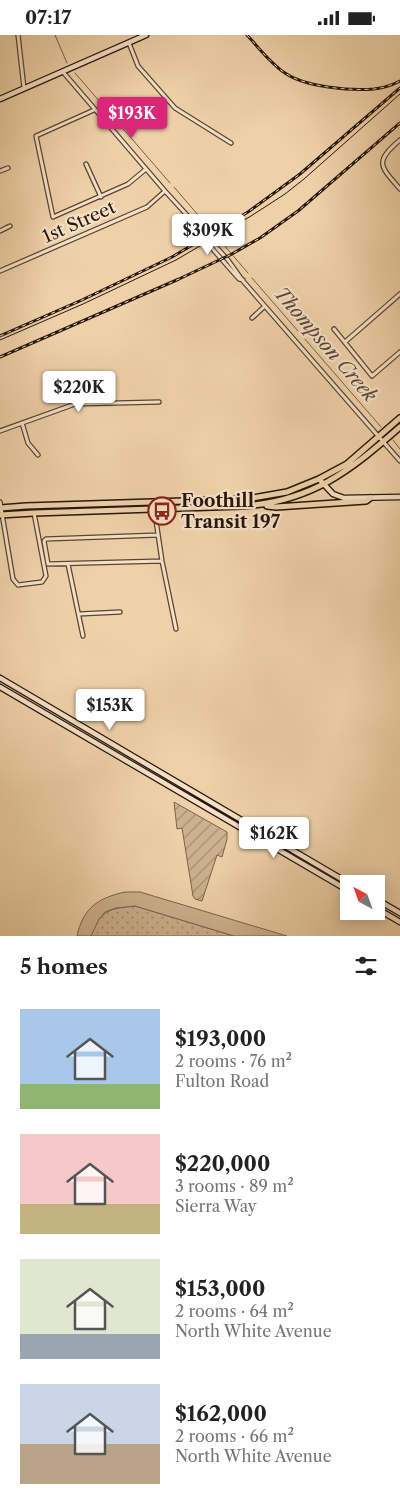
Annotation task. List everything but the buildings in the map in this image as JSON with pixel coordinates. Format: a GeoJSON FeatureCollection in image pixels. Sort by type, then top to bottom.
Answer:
{"type":"FeatureCollection","features":[{"type":"Feature","properties":{"kind":"main road"},"geometry":{"type":"LineString","coordinates":[[0,99],[146,35]]}},
{"type":"Feature","properties":{"kind":"main road"},"geometry":{"type":"LineString","coordinates":[[0,506],[260,497],[288,492],[319,479],[347,464],[400,418]]}},
{"type":"Feature","properties":{"kind":"main road"},"geometry":{"type":"LineString","coordinates":[[262,505],[295,497],[324,485],[351,468],[400,427]]}},
{"type":"Feature","properties":{"kind":"main road"},"geometry":{"type":"LineString","coordinates":[[319,479],[333,494],[344,498],[400,497]]}},
{"type":"Feature","properties":{"kind":"main road"},"geometry":{"type":"LineString","coordinates":[[2,515],[262,505],[276,507],[366,501],[370,498]]}},
{"type":"Feature","properties":{"kind":"main road"},"geometry":{"type":"LineString","coordinates":[[2,679],[340,878]]}},
{"type":"Feature","properties":{"kind":"main road"},"geometry":{"type":"LineString","coordinates":[[0,687],[340,886]]}},
{"type":"Feature","properties":{"kind":"main road"},"geometry":{"type":"LineString","coordinates":[[385,904],[400,913]]}},
{"type":"Feature","properties":{"kind":"main road"},"geometry":{"type":"LineString","coordinates":[[385,913],[400,922]]}},
{"type":"Feature","properties":{"kind":"street"},"geometry":{"type":"LineString","coordinates":[[18,35],[24,88]]}},
{"type":"Feature","properties":{"kind":"street"},"geometry":{"type":"LineString","coordinates":[[128,43],[138,66],[174,108],[231,143]]}},
{"type":"Feature","properties":{"kind":"street"},"geometry":{"type":"LineString","coordinates":[[62,71],[188,218],[192,219],[228,260],[243,281],[400,461]]}},
{"type":"Feature","properties":{"kind":"street"},"geometry":{"type":"LineString","coordinates":[[94,110],[36,136],[53,217],[128,184],[146,169]]}},
{"type":"Feature","properties":{"kind":"street"},"geometry":{"type":"LineString","coordinates":[[400,140],[387,151],[382,161],[384,171],[400,189]]}},
{"type":"Feature","properties":{"kind":"street"},"geometry":{"type":"LineString","coordinates":[[86,164],[101,197]]}},
{"type":"Feature","properties":{"kind":"street"},"geometry":{"type":"LineString","coordinates":[[0,171],[8,168]]}},
{"type":"Feature","properties":{"kind":"street","name":"1st Street"},"geometry":{"type":"LineString","coordinates":[[0,271],[147,207],[165,191]]}},
{"type":"Feature","properties":{"kind":"street"},"geometry":{"type":"LineString","coordinates":[[0,231],[10,226]]}},
{"type":"Feature","properties":{"kind":"street"},"geometry":{"type":"LineString","coordinates":[[345,342],[400,294]]}},
{"type":"Feature","properties":{"kind":"street"},"geometry":{"type":"LineString","coordinates":[[252,318],[265,306]]}},
{"type":"Feature","properties":{"kind":"street"},"geometry":{"type":"LineString","coordinates":[[334,329],[372,376],[400,352]]}},
{"type":"Feature","properties":{"kind":"street"},"geometry":{"type":"LineString","coordinates":[[0,431],[75,404],[159,402]]}},
{"type":"Feature","properties":{"kind":"street"},"geometry":{"type":"LineString","coordinates":[[22,423],[28,443],[38,455]]}},
{"type":"Feature","properties":{"kind":"street"},"geometry":{"type":"LineString","coordinates":[[260,497],[262,505]]}},
{"type":"Feature","properties":{"kind":"street"},"geometry":{"type":"LineString","coordinates":[[154,502],[162,561],[176,629]]}},
{"type":"Feature","properties":{"kind":"street"},"geometry":{"type":"LineString","coordinates":[[0,506],[14,579],[18,585],[42,582],[46,576],[34,513]]}},
{"type":"Feature","properties":{"kind":"street"},"geometry":{"type":"LineString","coordinates":[[158,535],[46,539],[44,541],[48,565],[162,561]]}},
{"type":"Feature","properties":{"kind":"street"},"geometry":{"type":"LineString","coordinates":[[68,563],[83,636]]}},
{"type":"Feature","properties":{"kind":"street"},"geometry":{"type":"LineString","coordinates":[[79,614],[120,612]]}},
{"type":"Feature","properties":{"kind":"shaded area"},"geometry":{"type":"Polygon","coordinates":[[[174,802],[227,832],[222,857],[217,855],[202,901],[195,899],[193,896],[182,828],[177,829],[174,802]]]}},
{"type":"Feature","properties":{"kind":"shaded area"},"geometry":{"type":"Polygon","coordinates":[[[125,892],[140,892],[287,936],[234,936],[135,906],[116,908],[105,912],[99,919],[91,936],[77,936],[83,918],[93,906],[107,897],[125,892]]]}},
{"type":"Feature","properties":{"kind":"shaded area"},"geometry":{"type":"Polygon","coordinates":[[[135,906],[234,936],[91,936],[98,921],[107,912],[135,906]]]}},
{"type":"Feature","properties":{"kind":"waterway","name":"Thompson Creek"},"geometry":{"type":"LineString","coordinates":[[55,35],[67,63]]}},
{"type":"Feature","properties":{"kind":"waterway","name":"Thompson Creek"},"geometry":{"type":"LineString","coordinates":[[75,73],[170,183]]}},
{"type":"Feature","properties":{"kind":"waterway","name":"Thompson Creek"},"geometry":{"type":"LineString","coordinates":[[174,187],[248,273]]}},
{"type":"Feature","properties":{"kind":"waterway","name":"Thompson Creek"},"geometry":{"type":"LineString","coordinates":[[252,278],[381,427]]}},
{"type":"Feature","properties":{"kind":"waterway","name":"Thompson Creek"},"geometry":{"type":"LineString","coordinates":[[393,440],[400,449]]}},
{"type":"Feature","properties":{"kind":"tram line"},"geometry":{"type":"LineString","coordinates":[[0,340],[83,304],[176,260],[251,216],[304,179],[400,94]]}},
{"type":"Feature","properties":{"kind":"railway"},"geometry":{"type":"LineString","coordinates":[[247,35],[280,69],[304,82],[341,89],[374,89],[400,81]]}},
{"type":"Feature","properties":{"kind":"railway"},"geometry":{"type":"LineString","coordinates":[[0,336],[82,300],[172,257],[248,212],[300,174],[400,88]]}},
{"type":"Feature","properties":{"kind":"railway"},"geometry":{"type":"LineString","coordinates":[[0,357],[179,279],[230,255],[260,238],[298,211],[400,123]]}},
{"type":"Feature","properties":{"kind":"place","name":"Foothill Transit 197"},"geometry":{"type":"Point","coordinates":[162,511]}}]}
